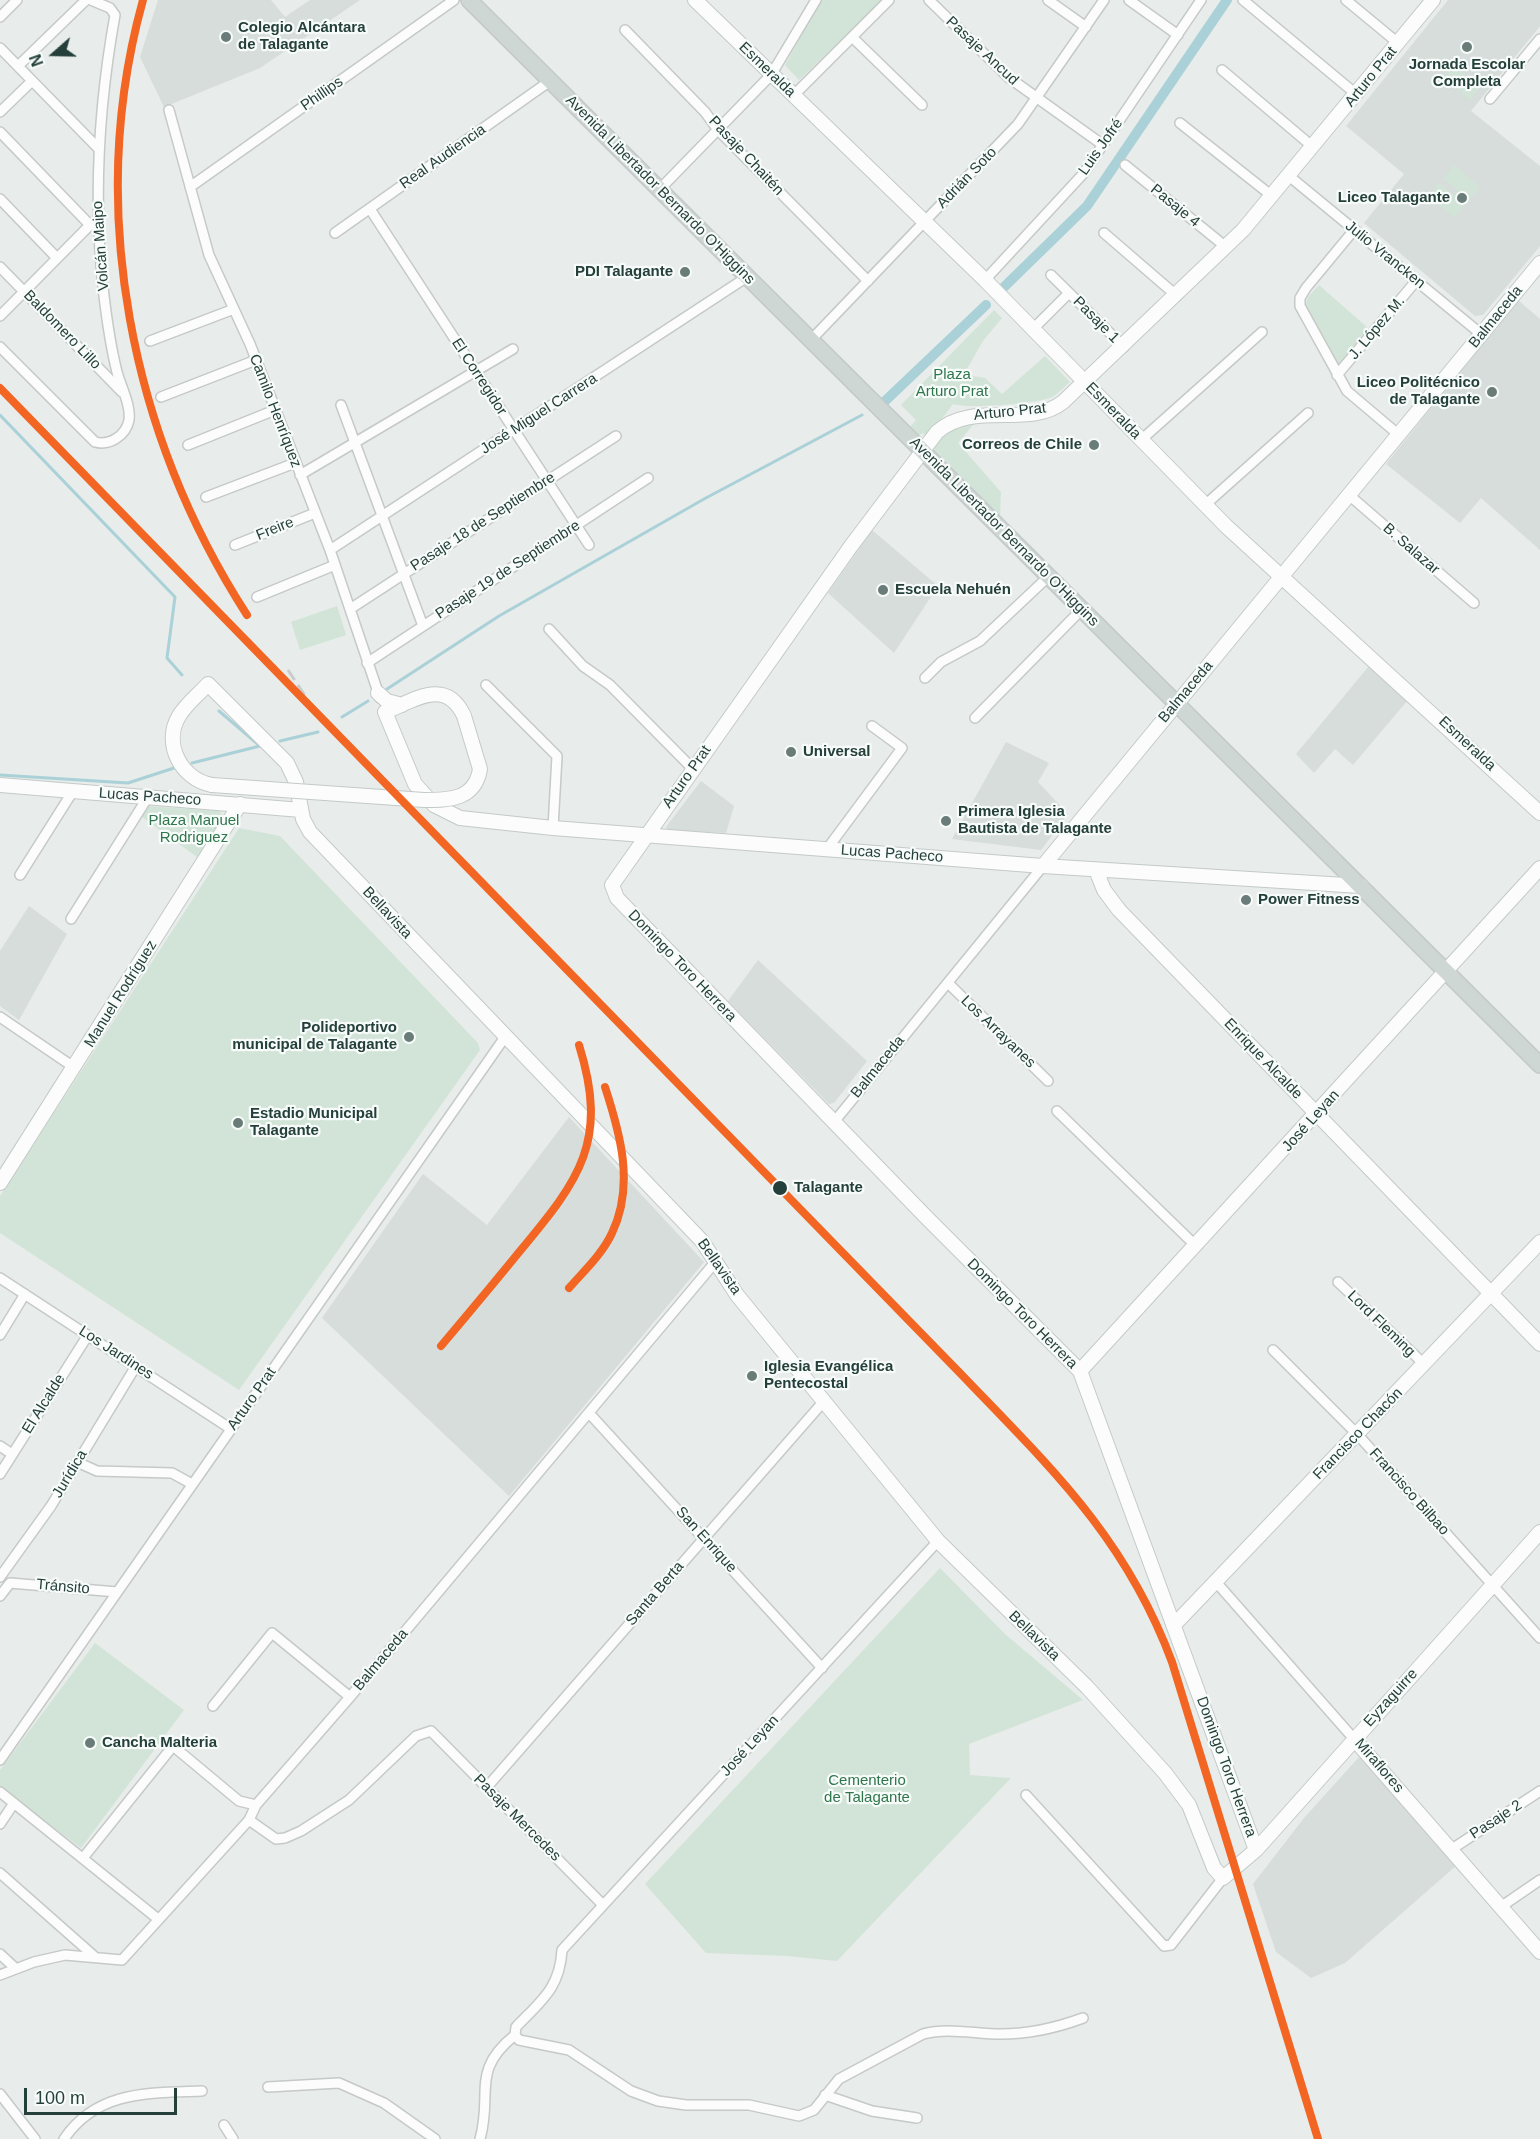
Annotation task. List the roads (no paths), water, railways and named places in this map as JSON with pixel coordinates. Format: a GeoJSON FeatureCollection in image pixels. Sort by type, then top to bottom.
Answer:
{"type":"FeatureCollection","features":[{"type":"Feature","properties":{"kind":"main road","name":"Avenida Libertador Bernardo O'Higgins"},"geometry":{"type":"LineString","coordinates":[[469,0],[1540,1065]]}},
{"type":"Feature","properties":{"kind":"street"},"geometry":{"type":"LineString","coordinates":[[0,17],[17,0]]}},
{"type":"Feature","properties":{"kind":"street"},"geometry":{"type":"LineString","coordinates":[[18,66],[86,0]]}},
{"type":"Feature","properties":{"kind":"street","name":"Volcán Maipo"},"geometry":{"type":"LineString","coordinates":[[0,347],[88,437],[97,443],[114,440],[125,430],[129,414],[110,338],[94,226],[104,76],[115,15],[110,8],[91,0]]}},
{"type":"Feature","properties":{"kind":"street","name":"Phillips"},"geometry":{"type":"LineString","coordinates":[[190,187],[454,0]]}},
{"type":"Feature","properties":{"kind":"street","name":"Esmeralda"},"geometry":{"type":"LineString","coordinates":[[695,0],[985,280],[1205,505],[1540,813]]}},
{"type":"Feature","properties":{"kind":"street"},"geometry":{"type":"LineString","coordinates":[[659,190],[771,75],[816,0]]}},
{"type":"Feature","properties":{"kind":"street"},"geometry":{"type":"LineString","coordinates":[[792,96],[889,0]]}},
{"type":"Feature","properties":{"kind":"street","name":"Pasaje Ancud"},"geometry":{"type":"LineString","coordinates":[[929,0],[994,64],[1037,99],[1103,145]]}},
{"type":"Feature","properties":{"kind":"street"},"geometry":{"type":"LineString","coordinates":[[1048,0],[1086,27]]}},
{"type":"Feature","properties":{"kind":"street","name":"Adrián Soto"},"geometry":{"type":"LineString","coordinates":[[810,341],[1011,132],[1037,99],[1104,0]]}},
{"type":"Feature","properties":{"kind":"street"},"geometry":{"type":"LineString","coordinates":[[1129,0],[1178,34]]}},
{"type":"Feature","properties":{"kind":"street","name":"Luis Jofré"},"geometry":{"type":"LineString","coordinates":[[985,280],[1065,196],[1103,145],[1201,0]]}},
{"type":"Feature","properties":{"kind":"street"},"geometry":{"type":"LineString","coordinates":[[1243,0],[1356,94]]}},
{"type":"Feature","properties":{"kind":"street"},"geometry":{"type":"LineString","coordinates":[[1346,0],[1398,43]]}},
{"type":"Feature","properties":{"kind":"street","name":"Arturo Prat"},"geometry":{"type":"LineString","coordinates":[[612,888],[614,879],[921,450],[942,428],[954,420],[1048,410],[1059,405],[1124,347],[1226,247],[1272,196],[1433,0]]}},
{"type":"Feature","properties":{"kind":"street","name":"Pasaje Chaitén"},"geometry":{"type":"LineString","coordinates":[[625,30],[705,112],[718,130],[868,281]]}},
{"type":"Feature","properties":{"kind":"street"},"geometry":{"type":"LineString","coordinates":[[852,37],[922,105]]}},
{"type":"Feature","properties":{"kind":"street"},"geometry":{"type":"LineString","coordinates":[[1490,99],[1540,39]]}},
{"type":"Feature","properties":{"kind":"street"},"geometry":{"type":"LineString","coordinates":[[0,48],[98,148]]}},
{"type":"Feature","properties":{"kind":"street"},"geometry":{"type":"LineString","coordinates":[[1222,70],[1313,147]]}},
{"type":"Feature","properties":{"kind":"street"},"geometry":{"type":"LineString","coordinates":[[0,112],[32,81]]}},
{"type":"Feature","properties":{"kind":"street","name":"Real Audiencia"},"geometry":{"type":"LineString","coordinates":[[335,233],[550,81]]}},
{"type":"Feature","properties":{"kind":"street","name":"Camilo Henríquez"},"geometry":{"type":"LineString","coordinates":[[169,110],[209,255],[256,360],[330,550],[385,712]]}},
{"type":"Feature","properties":{"kind":"street"},"geometry":{"type":"LineString","coordinates":[[1180,123],[1272,196]]}},
{"type":"Feature","properties":{"kind":"street"},"geometry":{"type":"LineString","coordinates":[[0,132],[94,226],[57,258],[0,316]]}},
{"type":"Feature","properties":{"kind":"street","name":"Pasaje 4"},"geometry":{"type":"LineString","coordinates":[[1125,165],[1226,247]]}},
{"type":"Feature","properties":{"kind":"street","name":"Julio Vrancken"},"geometry":{"type":"LineString","coordinates":[[1288,176],[1481,334]]}},
{"type":"Feature","properties":{"kind":"street"},"geometry":{"type":"LineString","coordinates":[[0,199],[57,258]]}},
{"type":"Feature","properties":{"kind":"street","name":"El Corregidor"},"geometry":{"type":"LineString","coordinates":[[369,209],[589,545]]}},
{"type":"Feature","properties":{"kind":"street"},"geometry":{"type":"LineString","coordinates":[[1354,230],[1306,288],[1300,303],[1303,314],[1337,375],[1356,401],[1398,435]]}},
{"type":"Feature","properties":{"kind":"street"},"geometry":{"type":"LineString","coordinates":[[1104,233],[1177,296]]}},
{"type":"Feature","properties":{"kind":"street","name":"Balmaceda"},"geometry":{"type":"LineString","coordinates":[[834,1122],[1540,263]]}},
{"type":"Feature","properties":{"kind":"street","name":"Baldomero Lillo"},"geometry":{"type":"LineString","coordinates":[[0,267],[124,394]]}},
{"type":"Feature","properties":{"kind":"street","name":"Pasaje 1"},"geometry":{"type":"LineString","coordinates":[[1051,275],[1124,347]]}},
{"type":"Feature","properties":{"kind":"street","name":"José Miguel Carrera"},"geometry":{"type":"LineString","coordinates":[[330,550],[747,277]]}},
{"type":"Feature","properties":{"kind":"street","name":"J. López M."},"geometry":{"type":"LineString","coordinates":[[1337,375],[1416,280]]}},
{"type":"Feature","properties":{"kind":"street","name":"Pasaje 1"},"geometry":{"type":"LineString","coordinates":[[1033,329],[1069,293]]}},
{"type":"Feature","properties":{"kind":"street"},"geometry":{"type":"LineString","coordinates":[[150,341],[234,309]]}},
{"type":"Feature","properties":{"kind":"street"},"geometry":{"type":"LineString","coordinates":[[1141,440],[1262,332]]}},
{"type":"Feature","properties":{"kind":"street"},"geometry":{"type":"LineString","coordinates":[[300,475],[513,349]]}},
{"type":"Feature","properties":{"kind":"street"},"geometry":{"type":"LineString","coordinates":[[161,397],[256,360]]}},
{"type":"Feature","properties":{"kind":"street"},"geometry":{"type":"LineString","coordinates":[[341,405],[423,626]]}},
{"type":"Feature","properties":{"kind":"street"},"geometry":{"type":"LineString","coordinates":[[188,445],[275,410]]}},
{"type":"Feature","properties":{"kind":"street"},"geometry":{"type":"LineString","coordinates":[[1205,505],[1308,413]]}},
{"type":"Feature","properties":{"kind":"street","name":"Pasaje 18 de Septiembre"},"geometry":{"type":"LineString","coordinates":[[350,609],[616,436]]}},
{"type":"Feature","properties":{"kind":"street"},"geometry":{"type":"LineString","coordinates":[[206,497],[295,463]]}},
{"type":"Feature","properties":{"kind":"street","name":"Pasaje 19 de Septiembre"},"geometry":{"type":"LineString","coordinates":[[367,663],[648,478]]}},
{"type":"Feature","properties":{"kind":"street","name":"B. Salazar"},"geometry":{"type":"LineString","coordinates":[[1349,495],[1474,603]]}},
{"type":"Feature","properties":{"kind":"street","name":"Freire"},"geometry":{"type":"LineString","coordinates":[[235,545],[315,513]]}},
{"type":"Feature","properties":{"kind":"street"},"geometry":{"type":"LineString","coordinates":[[257,597],[335,565]]}},
{"type":"Feature","properties":{"kind":"street"},"geometry":{"type":"LineString","coordinates":[[926,678],[941,662],[980,641],[1048,576]]}},
{"type":"Feature","properties":{"kind":"street"},"geometry":{"type":"LineString","coordinates":[[975,718],[1082,609]]}},
{"type":"Feature","properties":{"kind":"street"},"geometry":{"type":"LineString","coordinates":[[549,629],[583,666],[610,686],[693,769]]}},
{"type":"Feature","properties":{"kind":"street","name":"Lucas Pacheco"},"geometry":{"type":"LineString","coordinates":[[208,684],[179,716],[173,738],[178,760],[188,774],[198,782],[212,786],[424,800],[456,798],[471,789],[480,769],[464,716],[454,699],[444,695],[422,697],[385,712],[415,784],[427,799],[442,810],[460,818],[553,828],[1043,866],[1361,886]]}},
{"type":"Feature","properties":{"kind":"street","name":"Bellavista"},"geometry":{"type":"LineString","coordinates":[[208,684],[287,763],[296,782],[301,810],[310,832],[702,1241],[717,1260],[737,1295],[938,1541],[1087,1687],[1151,1757],[1189,1805],[1219,1873]]}},
{"type":"Feature","properties":{"kind":"street"},"geometry":{"type":"LineString","coordinates":[[486,685],[557,756],[553,828]]}},
{"type":"Feature","properties":{"kind":"street"},"geometry":{"type":"LineString","coordinates":[[378,693],[387,701],[402,705],[392,730]]}},
{"type":"Feature","properties":{"kind":"street"},"geometry":{"type":"LineString","coordinates":[[827,849],[902,748],[872,726]]}},
{"type":"Feature","properties":{"kind":"street","name":"Lucas Pacheco"},"geometry":{"type":"LineString","coordinates":[[0,785],[301,810]]}},
{"type":"Feature","properties":{"kind":"street"},"geometry":{"type":"LineString","coordinates":[[20,875],[73,791]]}},
{"type":"Feature","properties":{"kind":"street"},"geometry":{"type":"LineString","coordinates":[[71,919],[148,797]]}},
{"type":"Feature","properties":{"kind":"street","name":"Manuel Rodríguez"},"geometry":{"type":"LineString","coordinates":[[0,1183],[75,1068],[240,804]]}},
{"type":"Feature","properties":{"kind":"street","name":"José Leyan"},"geometry":{"type":"LineString","coordinates":[[1080,1371],[1540,868]]}},
{"type":"Feature","properties":{"kind":"street","name":"Enrique Alcalde"},"geometry":{"type":"LineString","coordinates":[[1096,870],[1104,890],[1119,910],[1540,1344]]}},
{"type":"Feature","properties":{"kind":"street","name":"Domingo Toro Herrera"},"geometry":{"type":"LineString","coordinates":[[612,888],[625,906],[834,1122],[1080,1371],[1256,1850]]}},
{"type":"Feature","properties":{"kind":"street","name":"Los Arrayanes"},"geometry":{"type":"LineString","coordinates":[[948,983],[1048,1082]]}},
{"type":"Feature","properties":{"kind":"street"},"geometry":{"type":"LineString","coordinates":[[0,1017],[75,1068]]}},
{"type":"Feature","properties":{"kind":"street","name":"Arturo Prat"},"geometry":{"type":"LineString","coordinates":[[0,1760],[505,1037]]}},
{"type":"Feature","properties":{"kind":"street"},"geometry":{"type":"LineString","coordinates":[[1057,1111],[1196,1246]]}},
{"type":"Feature","properties":{"kind":"street","name":"Francisco Chacón"},"geometry":{"type":"LineString","coordinates":[[1174,1625],[1425,1365],[1540,1242]]}},
{"type":"Feature","properties":{"kind":"street","name":"Balmaceda"},"geometry":{"type":"LineString","coordinates":[[0,1975],[15,1968],[65,1955],[122,1960],[249,1820],[256,1805],[350,1698],[717,1260]]}},
{"type":"Feature","properties":{"kind":"street","name":"Los Jardines"},"geometry":{"type":"LineString","coordinates":[[0,1278],[231,1429]]}},
{"type":"Feature","properties":{"kind":"street","name":"Lord Fleming"},"geometry":{"type":"LineString","coordinates":[[1338,1282],[1425,1365]]}},
{"type":"Feature","properties":{"kind":"street"},"geometry":{"type":"LineString","coordinates":[[0,1335],[25,1294]]}},
{"type":"Feature","properties":{"kind":"street","name":"El Alcalde"},"geometry":{"type":"LineString","coordinates":[[0,1474],[88,1335]]}},
{"type":"Feature","properties":{"kind":"street","name":"Francisco Bilbao"},"geometry":{"type":"LineString","coordinates":[[1272,1350],[1358,1435],[1540,1638]]}},
{"type":"Feature","properties":{"kind":"street","name":"Jurídica"},"geometry":{"type":"LineString","coordinates":[[0,1577],[46,1513],[136,1366]]}},
{"type":"Feature","properties":{"kind":"street","name":"Santa Berta"},"geometry":{"type":"LineString","coordinates":[[487,1787],[824,1401]]}},
{"type":"Feature","properties":{"kind":"street","name":"San Enrique"},"geometry":{"type":"LineString","coordinates":[[589,1413],[822,1668]]}},
{"type":"Feature","properties":{"kind":"street"},"geometry":{"type":"LineString","coordinates":[[0,1446],[12,1454]]}},
{"type":"Feature","properties":{"kind":"street"},"geometry":{"type":"LineString","coordinates":[[77,1462],[97,1472],[174,1473],[192,1484]]}},
{"type":"Feature","properties":{"kind":"street","name":"Eyzaguirre"},"geometry":{"type":"LineString","coordinates":[[1219,1873],[1256,1850],[1540,1532]]}},
{"type":"Feature","properties":{"kind":"street","name":"José Leyan"},"geometry":{"type":"LineString","coordinates":[[515,2035],[516,2027],[556,1982],[561,1971],[562,1950],[938,1541]]}},
{"type":"Feature","properties":{"kind":"street","name":"Miraflores"},"geometry":{"type":"LineString","coordinates":[[1216,1582],[1540,1952]]}},
{"type":"Feature","properties":{"kind":"street","name":"Tránsito"},"geometry":{"type":"LineString","coordinates":[[0,1596],[10,1583],[117,1592]]}},
{"type":"Feature","properties":{"kind":"street"},"geometry":{"type":"LineString","coordinates":[[213,1706],[272,1633],[350,1698]]}},
{"type":"Feature","properties":{"kind":"street","name":"Pasaje Mercedes"},"geometry":{"type":"LineString","coordinates":[[249,1820],[276,1839],[292,1835],[349,1800],[416,1736],[431,1731],[603,1905]]}},
{"type":"Feature","properties":{"kind":"street"},"geometry":{"type":"LineString","coordinates":[[83,1858],[173,1746],[240,1802],[256,1805]]}},
{"type":"Feature","properties":{"kind":"street","name":"Pasaje 2"},"geometry":{"type":"LineString","coordinates":[[1452,1850],[1540,1791]]}},
{"type":"Feature","properties":{"kind":"street"},"geometry":{"type":"LineString","coordinates":[[0,1792],[158,1919]]}},
{"type":"Feature","properties":{"kind":"street"},"geometry":{"type":"LineString","coordinates":[[1026,1796],[1164,1946],[1171,1946],[1219,1873]]}},
{"type":"Feature","properties":{"kind":"street"},"geometry":{"type":"LineString","coordinates":[[0,1824],[14,1803]]}},
{"type":"Feature","properties":{"kind":"street"},"geometry":{"type":"LineString","coordinates":[[0,1873],[94,1956]]}},
{"type":"Feature","properties":{"kind":"street"},"geometry":{"type":"LineString","coordinates":[[1502,1906],[1540,1880]]}},
{"type":"Feature","properties":{"kind":"street"},"geometry":{"type":"LineString","coordinates":[[0,1954],[15,1968]]}},
{"type":"Feature","properties":{"kind":"street"},"geometry":{"type":"LineString","coordinates":[[480,2139],[485,2115],[487,2066],[504,2044],[515,2035],[519,2040],[569,2050],[631,2091],[672,2103],[749,2105],[799,2116],[814,2110],[839,2079],[930,2032],[938,2030],[1028,2034],[1053,2029],[1083,2018]]}},
{"type":"Feature","properties":{"kind":"street"},"geometry":{"type":"LineString","coordinates":[[268,2087],[339,2083],[384,2103],[435,2139]]}},
{"type":"Feature","properties":{"kind":"street"},"geometry":{"type":"LineString","coordinates":[[64,2139],[88,2113],[107,2102],[136,2094],[202,2091]]}},
{"type":"Feature","properties":{"kind":"street"},"geometry":{"type":"LineString","coordinates":[[0,2094],[35,2139]]}},
{"type":"Feature","properties":{"kind":"street"},"geometry":{"type":"LineString","coordinates":[[825,2095],[872,2111],[917,2118]]}},
{"type":"Feature","properties":{"kind":"street"},"geometry":{"type":"LineString","coordinates":[[224,2125],[233,2139]]}},
{"type":"Feature","properties":{"kind":"waterway"},"geometry":{"type":"LineString","coordinates":[[1004,287],[1087,206],[1227,0]]}},
{"type":"Feature","properties":{"kind":"waterway"},"geometry":{"type":"LineString","coordinates":[[884,402],[986,305]]}},
{"type":"Feature","properties":{"kind":"waterway"},"geometry":{"type":"LineString","coordinates":[[0,415],[175,597],[167,658],[182,675]]}},
{"type":"Feature","properties":{"kind":"waterway"},"geometry":{"type":"LineString","coordinates":[[387,689],[499,616],[704,499],[862,415]]}},
{"type":"Feature","properties":{"kind":"waterway"},"geometry":{"type":"LineString","coordinates":[[342,717],[368,701]]}},
{"type":"Feature","properties":{"kind":"waterway"},"geometry":{"type":"LineString","coordinates":[[219,711],[260,746]]}},
{"type":"Feature","properties":{"kind":"waterway"},"geometry":{"type":"LineString","coordinates":[[280,741],[318,732]]}},
{"type":"Feature","properties":{"kind":"waterway"},"geometry":{"type":"LineString","coordinates":[[192,763],[260,746]]}},
{"type":"Feature","properties":{"kind":"waterway"},"geometry":{"type":"LineString","coordinates":[[0,775],[128,783],[174,768]]}},
{"type":"Feature","properties":{"kind":"railway"},"geometry":{"type":"LineString","coordinates":[[288,670],[315,711]]}},
{"type":"Feature","properties":{"kind":"railway"},"geometry":{"type":"LineString","coordinates":[[441,1346],[541,1225],[573,1179],[583,1157],[589,1133],[591,1108],[588,1078],[579,1045]]}},
{"type":"Feature","properties":{"kind":"railway"},"geometry":{"type":"LineString","coordinates":[[569,1288],[604,1248],[619,1215],[623,1196],[623,1159],[616,1122],[605,1087]]}},
{"type":"Feature","properties":{"kind":"place","name":"Colegio Alcántara de Talagante"},"geometry":{"type":"Point","coordinates":[226,37]}},
{"type":"Feature","properties":{"kind":"place","name":"Jornada Escolar Completa"},"geometry":{"type":"Point","coordinates":[1467,47]}},
{"type":"Feature","properties":{"kind":"place","name":"Liceo Talagante"},"geometry":{"type":"Point","coordinates":[1462,198]}},
{"type":"Feature","properties":{"kind":"place","name":"PDI Talagante"},"geometry":{"type":"Point","coordinates":[685,272]}},
{"type":"Feature","properties":{"kind":"place","name":"Liceo Politécnico de Talagante"},"geometry":{"type":"Point","coordinates":[1492,392]}},
{"type":"Feature","properties":{"kind":"place","name":"Correos de Chile"},"geometry":{"type":"Point","coordinates":[1094,445]}},
{"type":"Feature","properties":{"kind":"place","name":"Escuela Nehuén"},"geometry":{"type":"Point","coordinates":[883,590]}},
{"type":"Feature","properties":{"kind":"place","name":"Universal"},"geometry":{"type":"Point","coordinates":[791,752]}},
{"type":"Feature","properties":{"kind":"place","name":"Primera Iglesia Bautista de Talagante"},"geometry":{"type":"Point","coordinates":[946,821]}},
{"type":"Feature","properties":{"kind":"place","name":"Power Fitness"},"geometry":{"type":"Point","coordinates":[1246,900]}},
{"type":"Feature","properties":{"kind":"place","name":"Polideportivo municipal de Talagante"},"geometry":{"type":"Point","coordinates":[409,1037]}},
{"type":"Feature","properties":{"kind":"place","name":"Estadio Municipal Talagante"},"geometry":{"type":"Point","coordinates":[238,1123]}},
{"type":"Feature","properties":{"kind":"place","name":"Talagante"},"geometry":{"type":"Point","coordinates":[780,1188]}},
{"type":"Feature","properties":{"kind":"place","name":"Iglesia Evangélica Pentecostal"},"geometry":{"type":"Point","coordinates":[752,1376]}},
{"type":"Feature","properties":{"kind":"place","name":"Cancha Malteria"},"geometry":{"type":"Point","coordinates":[90,1743]}},
{"type":"Feature","properties":{"kind":"park label","name":"Plaza Arturo Prat"},"geometry":{"type":"Point","coordinates":[952,384]}},
{"type":"Feature","properties":{"kind":"park label","name":"Plaza Manuel Rodriguez"},"geometry":{"type":"Point","coordinates":[194,830]}},
{"type":"Feature","properties":{"kind":"park label","name":"Cementerio de Talagante"},"geometry":{"type":"Point","coordinates":[867,1790]}}]}
